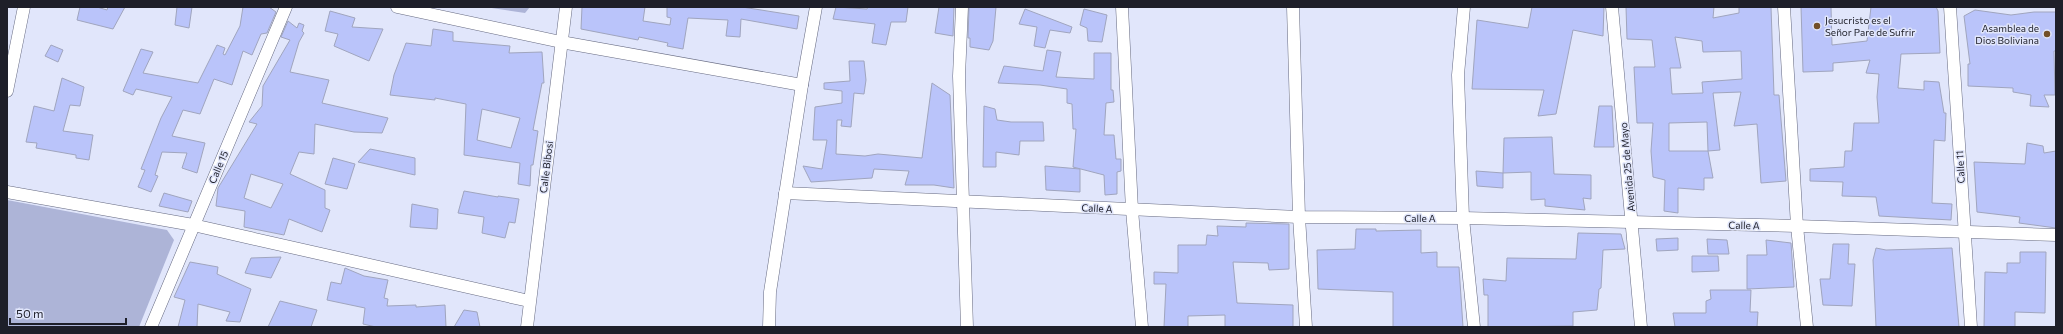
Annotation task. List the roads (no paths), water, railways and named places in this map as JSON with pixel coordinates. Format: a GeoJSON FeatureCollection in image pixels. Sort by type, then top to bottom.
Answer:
{"type":"FeatureCollection","features":[{"type":"Feature","properties":{"kind":"street"},"geometry":{"type":"LineString","coordinates":[[7,91],[8,78],[24,7]]}},
{"type":"Feature","properties":{"kind":"street","name":"Calle 15"},"geometry":{"type":"LineString","coordinates":[[151,327],[286,7]]}},
{"type":"Feature","properties":{"kind":"street"},"geometry":{"type":"LineString","coordinates":[[397,7],[561,42],[802,85]]}},
{"type":"Feature","properties":{"kind":"street","name":"Calle Bibosi"},"geometry":{"type":"LineString","coordinates":[[527,327],[566,7]]}},
{"type":"Feature","properties":{"kind":"street"},"geometry":{"type":"LineString","coordinates":[[769,327],[770,292],[802,85],[816,7]]}},
{"type":"Feature","properties":{"kind":"street"},"geometry":{"type":"LineString","coordinates":[[962,7],[959,76],[967,327]]}},
{"type":"Feature","properties":{"kind":"street"},"geometry":{"type":"LineString","coordinates":[[1122,7],[1132,210],[1142,327]]}},
{"type":"Feature","properties":{"kind":"street"},"geometry":{"type":"LineString","coordinates":[[1293,7],[1299,217],[1306,327]]}},
{"type":"Feature","properties":{"kind":"street"},"geometry":{"type":"LineString","coordinates":[[1464,7],[1458,70],[1463,218],[1474,327]]}},
{"type":"Feature","properties":{"kind":"street","name":"Avenida 25 de Mayo"},"geometry":{"type":"LineString","coordinates":[[1612,7],[1641,327]]}},
{"type":"Feature","properties":{"kind":"street"},"geometry":{"type":"LineString","coordinates":[[1784,7],[1797,226],[1807,327]]}},
{"type":"Feature","properties":{"kind":"street","name":"Calle 11"},"geometry":{"type":"LineString","coordinates":[[1950,7],[1970,327]]}},
{"type":"Feature","properties":{"kind":"street"},"geometry":{"type":"LineString","coordinates":[[7,192],[193,225],[529,301]]}},
{"type":"Feature","properties":{"kind":"street","name":"Calle A"},"geometry":{"type":"LineString","coordinates":[[785,193],[1299,217],[1463,218],[1632,222],[2056,235]]}},
{"type":"Feature","properties":{"kind":"place","name":"Jesucristo es el Señor Pare de Sufrir"},"geometry":{"type":"Point","coordinates":[1817,26]}},
{"type":"Feature","properties":{"kind":"place","name":"Asamblea de Dios Boliviana"},"geometry":{"type":"Point","coordinates":[2047,34]}}]}
